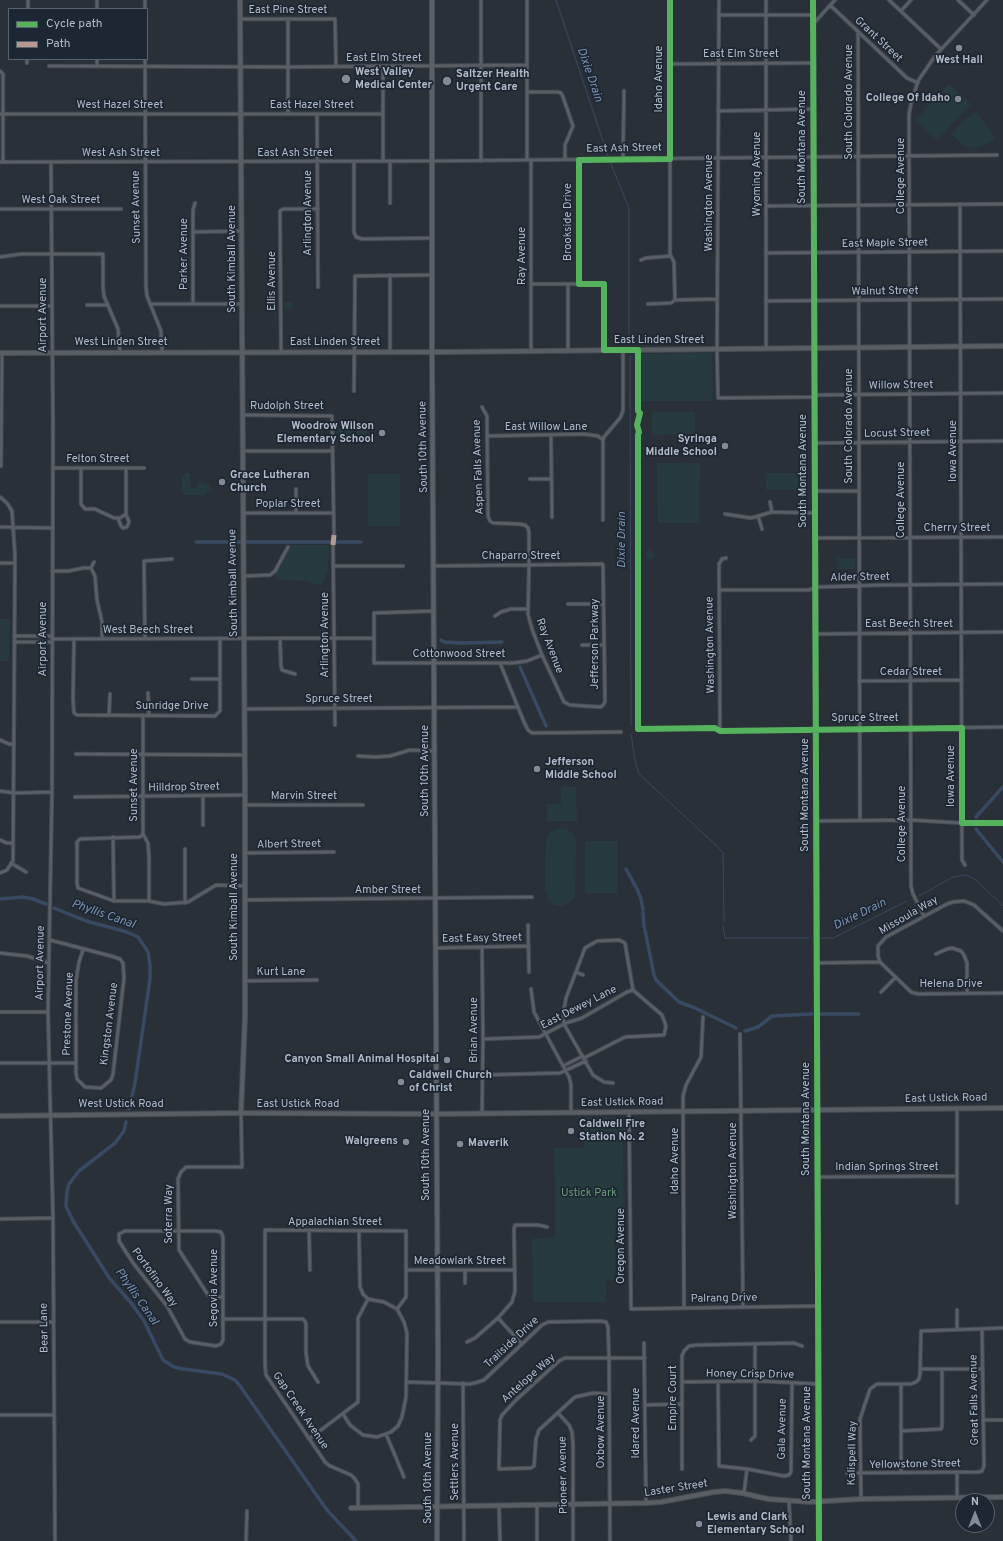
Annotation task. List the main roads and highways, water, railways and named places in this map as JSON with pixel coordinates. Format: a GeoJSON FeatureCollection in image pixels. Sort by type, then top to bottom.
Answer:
{"type":"FeatureCollection","features":[{"type":"Feature","properties":{"kind":"main road","name":"South 10th Avenue"},"geometry":{"type":"LineString","coordinates":[[432,0],[432,352],[438,1383],[437,1541]]}},
{"type":"Feature","properties":{"kind":"waterway","name":"Dixie Drain"},"geometry":{"type":"LineString","coordinates":[[556,0],[608,156]]}},
{"type":"Feature","properties":{"kind":"waterway","name":"Dixie Drain"},"geometry":{"type":"LineString","coordinates":[[611,164],[629,208],[629,344]]}},
{"type":"Feature","properties":{"kind":"waterway","name":"Dixie Drain"},"geometry":{"type":"LineString","coordinates":[[630,356],[631,725]]}},
{"type":"Feature","properties":{"kind":"waterway"},"geometry":{"type":"LineString","coordinates":[[196,542],[240,542]]}},
{"type":"Feature","properties":{"kind":"waterway"},"geometry":{"type":"LineString","coordinates":[[247,542],[330,542]]}},
{"type":"Feature","properties":{"kind":"waterway"},"geometry":{"type":"LineString","coordinates":[[337,542],[361,542]]}},
{"type":"Feature","properties":{"kind":"waterway"},"geometry":{"type":"LineString","coordinates":[[441,640],[444,642],[461,643],[502,642]]}},
{"type":"Feature","properties":{"kind":"waterway"},"geometry":{"type":"LineString","coordinates":[[520,667],[546,726]]}},
{"type":"Feature","properties":{"kind":"waterway","name":"Dixie Drain"},"geometry":{"type":"LineString","coordinates":[[631,734],[635,761],[639,774],[723,853],[724,921]]}},
{"type":"Feature","properties":{"kind":"waterway"},"geometry":{"type":"LineString","coordinates":[[976,817],[1003,787]]}},
{"type":"Feature","properties":{"kind":"waterway"},"geometry":{"type":"LineString","coordinates":[[976,829],[1003,862]]}},
{"type":"Feature","properties":{"kind":"waterway"},"geometry":{"type":"LineString","coordinates":[[626,869],[637,889],[643,910]]}},
{"type":"Feature","properties":{"kind":"waterway","name":"Dixie Drain"},"geometry":{"type":"LineString","coordinates":[[919,896],[953,877],[965,875],[975,879],[1003,906]]}},
{"type":"Feature","properties":{"kind":"waterway","name":"Phyllis Canal"},"geometry":{"type":"LineString","coordinates":[[0,899],[23,897],[46,904]]}},
{"type":"Feature","properties":{"kind":"waterway","name":"Dixie Drain"},"geometry":{"type":"LineString","coordinates":[[819,938],[833,938],[907,901]]}},
{"type":"Feature","properties":{"kind":"waterway","name":"Phyllis Canal"},"geometry":{"type":"LineString","coordinates":[[54,908],[86,921],[127,932],[138,937],[148,952],[150,979],[135,1083],[129,1109]]}},
{"type":"Feature","properties":{"kind":"waterway"},"geometry":{"type":"LineString","coordinates":[[643,913],[644,927]]}},
{"type":"Feature","properties":{"kind":"waterway","name":"Dixie Drain"},"geometry":{"type":"LineString","coordinates":[[723,926],[725,938],[809,938]]}},
{"type":"Feature","properties":{"kind":"waterway"},"geometry":{"type":"LineString","coordinates":[[645,930],[656,980],[679,1002],[736,1028]]}},
{"type":"Feature","properties":{"kind":"waterway"},"geometry":{"type":"LineString","coordinates":[[745,1031],[758,1027],[772,1016],[812,1014]]}},
{"type":"Feature","properties":{"kind":"waterway"},"geometry":{"type":"LineString","coordinates":[[820,1014],[859,1014]]}},
{"type":"Feature","properties":{"kind":"waterway","name":"Phyllis Canal"},"geometry":{"type":"LineString","coordinates":[[126,1122],[124,1131],[115,1143],[79,1171],[69,1184],[66,1206],[73,1221],[110,1279],[132,1304],[144,1321],[163,1360],[174,1367],[222,1374],[235,1380],[327,1510],[356,1541]]}},
{"type":"Feature","properties":{"kind":"place","name":"West Hall"},"geometry":{"type":"Point","coordinates":[959,48]}},
{"type":"Feature","properties":{"kind":"place","name":"West Valley Medical Center"},"geometry":{"type":"Point","coordinates":[346,79]}},
{"type":"Feature","properties":{"kind":"place","name":"Saltzer Health Urgent Care"},"geometry":{"type":"Point","coordinates":[447,81]}},
{"type":"Feature","properties":{"kind":"place","name":"College Of Idaho"},"geometry":{"type":"Point","coordinates":[958,99]}},
{"type":"Feature","properties":{"kind":"place","name":"Woodrow Wilson Elementary School"},"geometry":{"type":"Point","coordinates":[382,433]}},
{"type":"Feature","properties":{"kind":"place","name":"Syringa Middle School"},"geometry":{"type":"Point","coordinates":[725,446]}},
{"type":"Feature","properties":{"kind":"place","name":"Grace Lutheran Church"},"geometry":{"type":"Point","coordinates":[222,482]}},
{"type":"Feature","properties":{"kind":"place","name":"Jefferson Middle School"},"geometry":{"type":"Point","coordinates":[537,769]}},
{"type":"Feature","properties":{"kind":"place","name":"Canyon Small Animal Hospital"},"geometry":{"type":"Point","coordinates":[447,1060]}},
{"type":"Feature","properties":{"kind":"place","name":"Caldwell Church of Christ"},"geometry":{"type":"Point","coordinates":[401,1082]}},
{"type":"Feature","properties":{"kind":"place","name":"Caldwell Fire Station No. 2"},"geometry":{"type":"Point","coordinates":[571,1131]}},
{"type":"Feature","properties":{"kind":"place","name":"Walgreens"},"geometry":{"type":"Point","coordinates":[406,1142]}},
{"type":"Feature","properties":{"kind":"place","name":"Maverik"},"geometry":{"type":"Point","coordinates":[460,1144]}},
{"type":"Feature","properties":{"kind":"place","name":"Lewis and Clark Elementary School"},"geometry":{"type":"Point","coordinates":[699,1524]}},
{"type":"Feature","properties":{"kind":"park label","name":"Ustick Park"},"geometry":{"type":"Point","coordinates":[589,1194]}}]}
